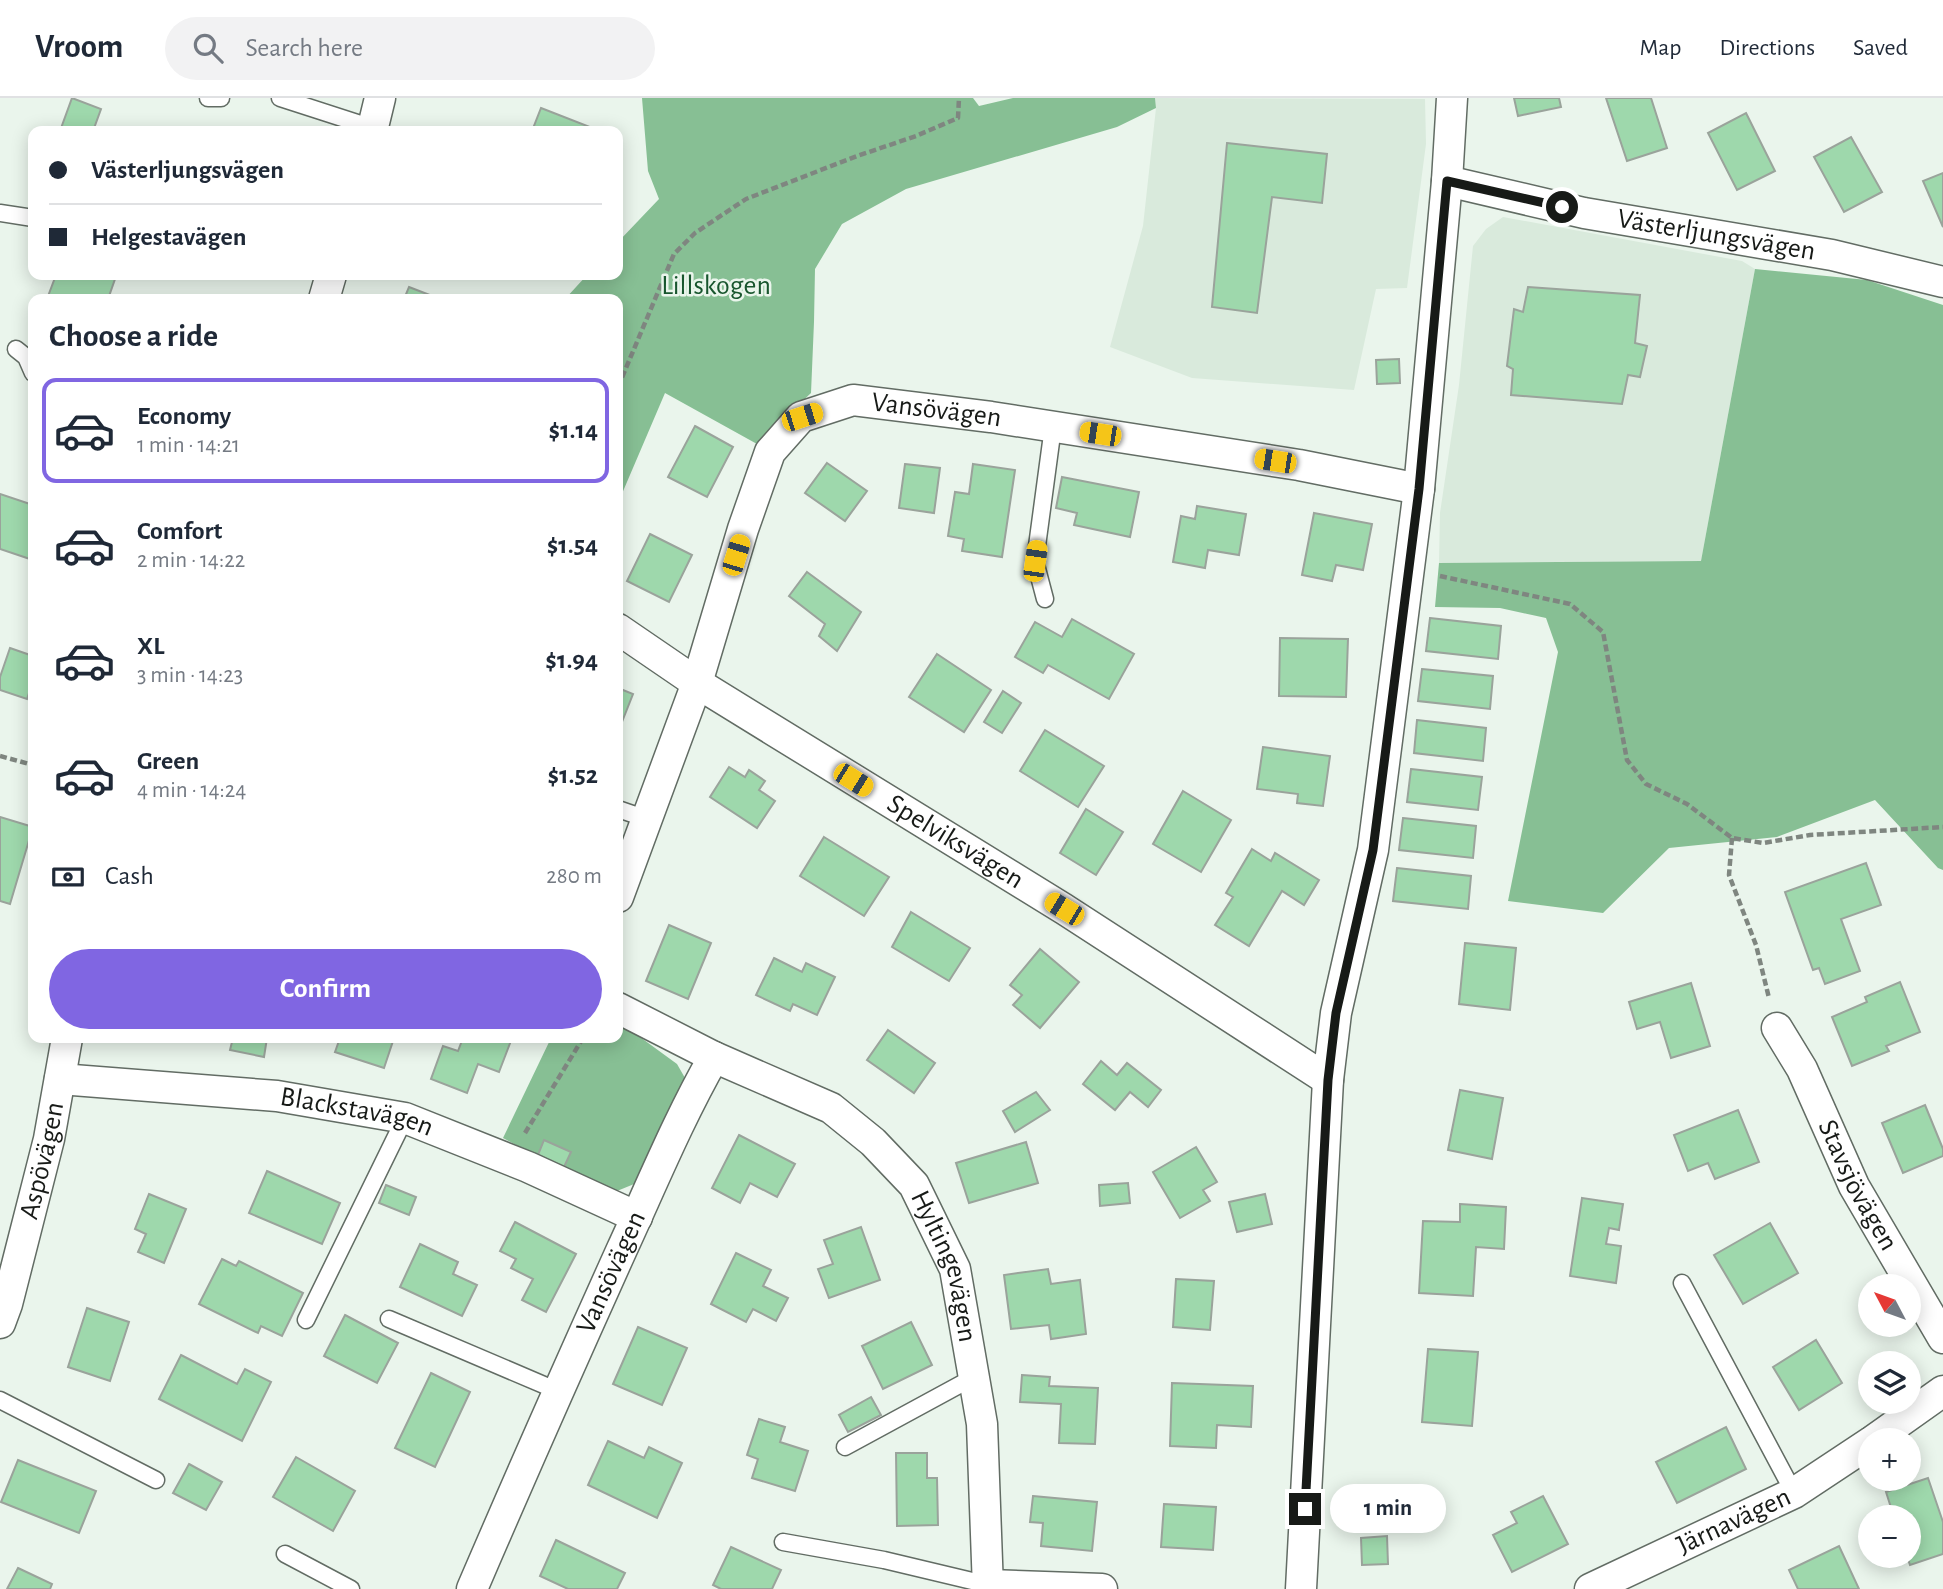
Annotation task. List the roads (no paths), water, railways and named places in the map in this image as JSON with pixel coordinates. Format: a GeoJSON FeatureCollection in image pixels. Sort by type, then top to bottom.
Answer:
{"type":"FeatureCollection","features":[{"type":"Feature","properties":{"kind":"street"},"geometry":{"type":"LineString","coordinates":[[373,126],[380,98]]}},
{"type":"Feature","properties":{"kind":"street"},"geometry":{"type":"LineString","coordinates":[[1301,1589],[1328,1080],[1336,1013],[1373,850],[1419,489],[1452,98]]}},
{"type":"Feature","properties":{"kind":"street","name":"Västerljungsvägen"},"geometry":{"type":"LineString","coordinates":[[1447,181],[1584,213],[1832,255],[1943,282]]}},
{"type":"Feature","properties":{"kind":"street","name":"Vansövägen"},"geometry":{"type":"LineString","coordinates":[[623,884],[697,683],[743,529],[770,452],[802,417],[853,400],[1053,426],[1299,465],[1419,489]]}},
{"type":"Feature","properties":{"kind":"street","name":"Spelviksvägen"},"geometry":{"type":"LineString","coordinates":[[623,632],[697,683],[1064,909],[1328,1080]]}},
{"type":"Feature","properties":{"kind":"street"},"geometry":{"type":"LineString","coordinates":[[623,1010],[714,1057]]}},
{"type":"Feature","properties":{"kind":"street","name":"Stavsjövägen"},"geometry":{"type":"LineString","coordinates":[[1777,1028],[1802,1069],[1854,1186],[1943,1338]]}},
{"type":"Feature","properties":{"kind":"street","name":"Aspövägen"},"geometry":{"type":"LineString","coordinates":[[0,1323],[49,1139],[66,1043]]}},
{"type":"Feature","properties":{"kind":"street","name":"Vansövägen"},"geometry":{"type":"LineString","coordinates":[[472,1589],[558,1391],[692,1096],[714,1057]]}},
{"type":"Feature","properties":{"kind":"street","name":"Hyltingevägen"},"geometry":{"type":"LineString","coordinates":[[714,1057],[831,1108],[873,1142],[914,1185],[955,1269],[982,1424],[989,1587]]}},
{"type":"Feature","properties":{"kind":"street","name":"Blackstavägen"},"geometry":{"type":"LineString","coordinates":[[60,1079],[277,1096],[405,1118],[509,1160],[637,1217]]}},
{"type":"Feature","properties":{"kind":"street","name":"Järnavägen"},"geometry":{"type":"LineString","coordinates":[[1891,1428],[1943,1391]]}},
{"type":"Feature","properties":{"kind":"street","name":"Järnavägen"},"geometry":{"type":"LineString","coordinates":[[1590,1589],[1794,1493],[1858,1450]]}},
{"type":"Feature","properties":{"kind":"street"},"geometry":{"type":"LineString","coordinates":[[989,1587],[1102,1589]]}},
{"type":"Feature","properties":{"kind":"lane"},"geometry":{"type":"LineString","coordinates":[[208,98],[221,98]]}},
{"type":"Feature","properties":{"kind":"lane"},"geometry":{"type":"LineString","coordinates":[[280,98],[360,126]]}},
{"type":"Feature","properties":{"kind":"lane"},"geometry":{"type":"LineString","coordinates":[[0,213],[28,217]]}},
{"type":"Feature","properties":{"kind":"lane"},"geometry":{"type":"LineString","coordinates":[[16,349],[28,362]]}},
{"type":"Feature","properties":{"kind":"lane"},"geometry":{"type":"LineString","coordinates":[[1045,599],[1035,561],[1053,426]]}},
{"type":"Feature","properties":{"kind":"lane"},"geometry":{"type":"LineString","coordinates":[[623,811],[647,819]]}},
{"type":"Feature","properties":{"kind":"lane"},"geometry":{"type":"LineString","coordinates":[[306,1320],[405,1118]]}},
{"type":"Feature","properties":{"kind":"lane"},"geometry":{"type":"LineString","coordinates":[[1682,1283],[1794,1493]]}},
{"type":"Feature","properties":{"kind":"lane"},"geometry":{"type":"LineString","coordinates":[[389,1319],[558,1391]]}},
{"type":"Feature","properties":{"kind":"lane"},"geometry":{"type":"LineString","coordinates":[[845,1447],[974,1377]]}},
{"type":"Feature","properties":{"kind":"lane"},"geometry":{"type":"LineString","coordinates":[[0,1400],[156,1480]]}},
{"type":"Feature","properties":{"kind":"lane"},"geometry":{"type":"LineString","coordinates":[[783,1542],[884,1560],[989,1587]]}},
{"type":"Feature","properties":{"kind":"lane"},"geometry":{"type":"LineString","coordinates":[[285,1554],[351,1589]]}},
{"type":"Feature","properties":{"kind":"park label","name":"Lillskogen"},"geometry":{"type":"Point","coordinates":[716,286]}}]}
